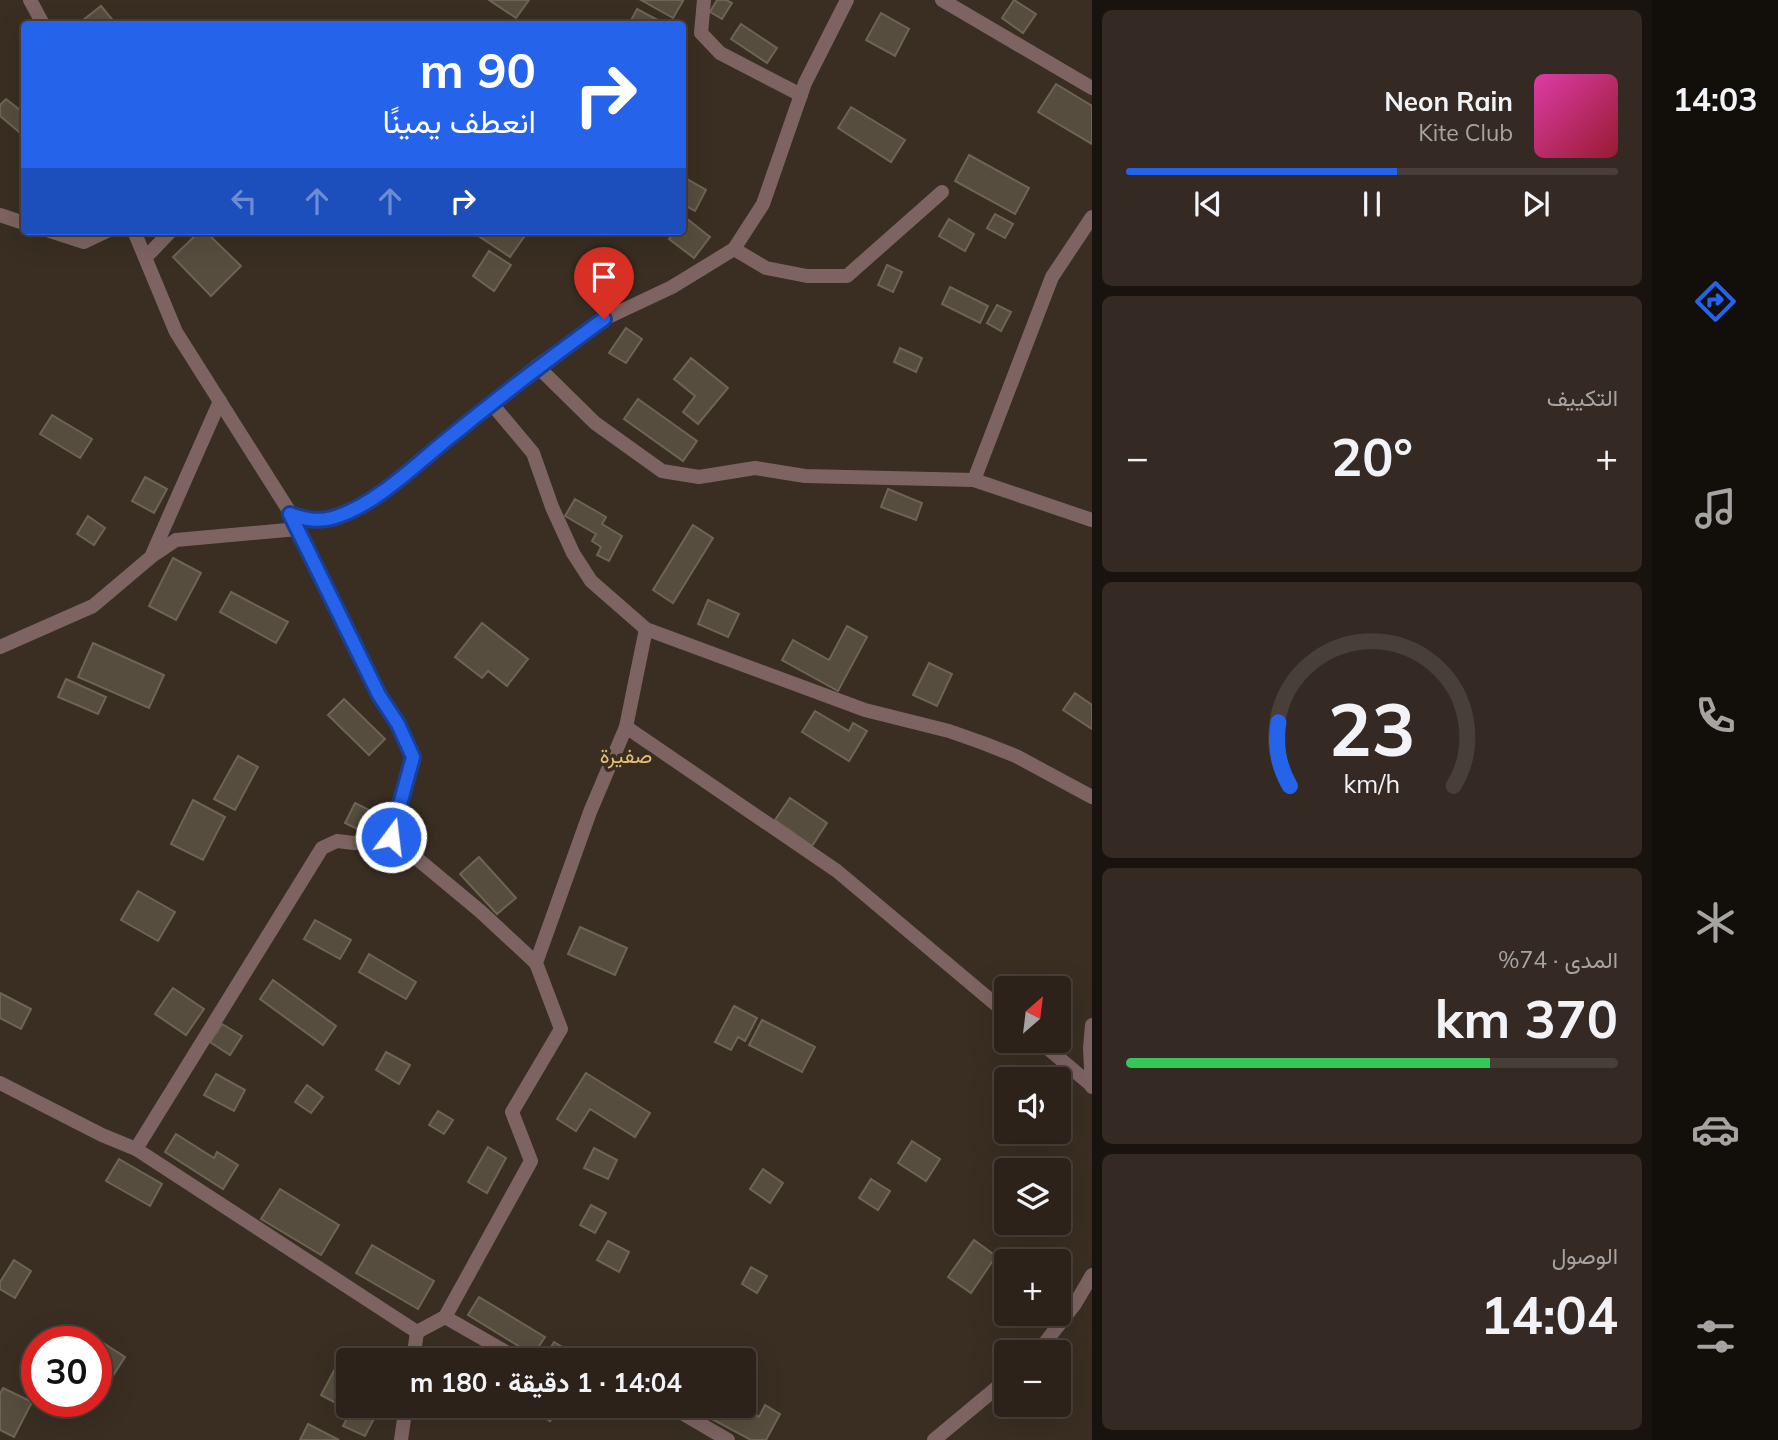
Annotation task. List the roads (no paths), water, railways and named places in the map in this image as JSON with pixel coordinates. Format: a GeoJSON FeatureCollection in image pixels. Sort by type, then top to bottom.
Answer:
{"type":"FeatureCollection","features":[{"type":"Feature","properties":{"kind":"street"},"geometry":{"type":"LineString","coordinates":[[30,0],[41,21]]}},
{"type":"Feature","properties":{"kind":"street"},"geometry":{"type":"LineString","coordinates":[[704,0],[701,33],[720,53],[801,95]]}},
{"type":"Feature","properties":{"kind":"street"},"geometry":{"type":"LineString","coordinates":[[290,514],[311,521],[332,518],[359,507],[537,366],[604,319],[672,287],[734,249],[763,204],[801,95],[847,0]]}},
{"type":"Feature","properties":{"kind":"street"},"geometry":{"type":"LineString","coordinates":[[942,0],[1092,88]]}},
{"type":"Feature","properties":{"kind":"street"},"geometry":{"type":"LineString","coordinates":[[734,249],[766,268],[807,276],[847,276],[942,192]]}},
{"type":"Feature","properties":{"kind":"street"},"geometry":{"type":"LineString","coordinates":[[0,215],[21,222]]}},
{"type":"Feature","properties":{"kind":"street"},"geometry":{"type":"LineString","coordinates":[[974,480],[1052,277],[1092,217]]}},
{"type":"Feature","properties":{"kind":"street"},"geometry":{"type":"LineString","coordinates":[[62,235],[84,242],[99,235]]}},
{"type":"Feature","properties":{"kind":"street"},"geometry":{"type":"LineString","coordinates":[[136,235],[176,332],[290,514],[379,695],[398,724],[413,757],[391,837]]}},
{"type":"Feature","properties":{"kind":"street"},"geometry":{"type":"LineString","coordinates":[[146,257],[168,235]]}},
{"type":"Feature","properties":{"kind":"street"},"geometry":{"type":"LineString","coordinates":[[537,366],[595,424],[662,471],[699,477],[755,468],[805,477],[974,480],[1092,520]]}},
{"type":"Feature","properties":{"kind":"street"},"geometry":{"type":"LineString","coordinates":[[151,557],[220,401]]}},
{"type":"Feature","properties":{"kind":"street"},"geometry":{"type":"LineString","coordinates":[[491,403],[533,453],[573,553],[592,581],[646,629],[865,710],[949,731],[982,743],[1016,756],[1092,797]]}},
{"type":"Feature","properties":{"kind":"street"},"geometry":{"type":"LineString","coordinates":[[0,647],[93,606],[151,557],[176,540],[298,529]]}},
{"type":"Feature","properties":{"kind":"street"},"geometry":{"type":"LineString","coordinates":[[536,963],[590,812],[626,727],[646,629]]}},
{"type":"Feature","properties":{"kind":"street"},"geometry":{"type":"LineString","coordinates":[[626,727],[837,871],[994,1003]]}},
{"type":"Feature","properties":{"kind":"street"},"geometry":{"type":"LineString","coordinates":[[136,1149],[322,848],[337,841],[354,843],[391,837],[480,911],[536,963],[561,1029],[512,1112],[531,1161],[445,1317],[417,1332]]}},
{"type":"Feature","properties":{"kind":"street"},"geometry":{"type":"LineString","coordinates":[[1092,1025],[1092,1086]]}},
{"type":"Feature","properties":{"kind":"street"},"geometry":{"type":"LineString","coordinates":[[1054,1054],[1092,1086]]}},
{"type":"Feature","properties":{"kind":"street"},"geometry":{"type":"LineString","coordinates":[[0,1083],[102,1135],[136,1149],[417,1332]]}},
{"type":"Feature","properties":{"kind":"street"},"geometry":{"type":"LineString","coordinates":[[1047,1340],[1075,1304],[1092,1275]]}},
{"type":"Feature","properties":{"kind":"street"},"geometry":{"type":"LineString","coordinates":[[445,1317],[499,1348]]}},
{"type":"Feature","properties":{"kind":"street"},"geometry":{"type":"LineString","coordinates":[[415,1348],[417,1332]]}},
{"type":"Feature","properties":{"kind":"street"},"geometry":{"type":"LineString","coordinates":[[934,1440],[994,1390]]}},
{"type":"Feature","properties":{"kind":"street"},"geometry":{"type":"LineString","coordinates":[[401,1440],[404,1418]]}},
{"type":"Feature","properties":{"kind":"street"},"geometry":{"type":"LineString","coordinates":[[690,1418],[728,1440]]}},
{"type":"Feature","properties":{"kind":"district","name":"صفيرة"},"geometry":{"type":"Point","coordinates":[626,755]}}]}
